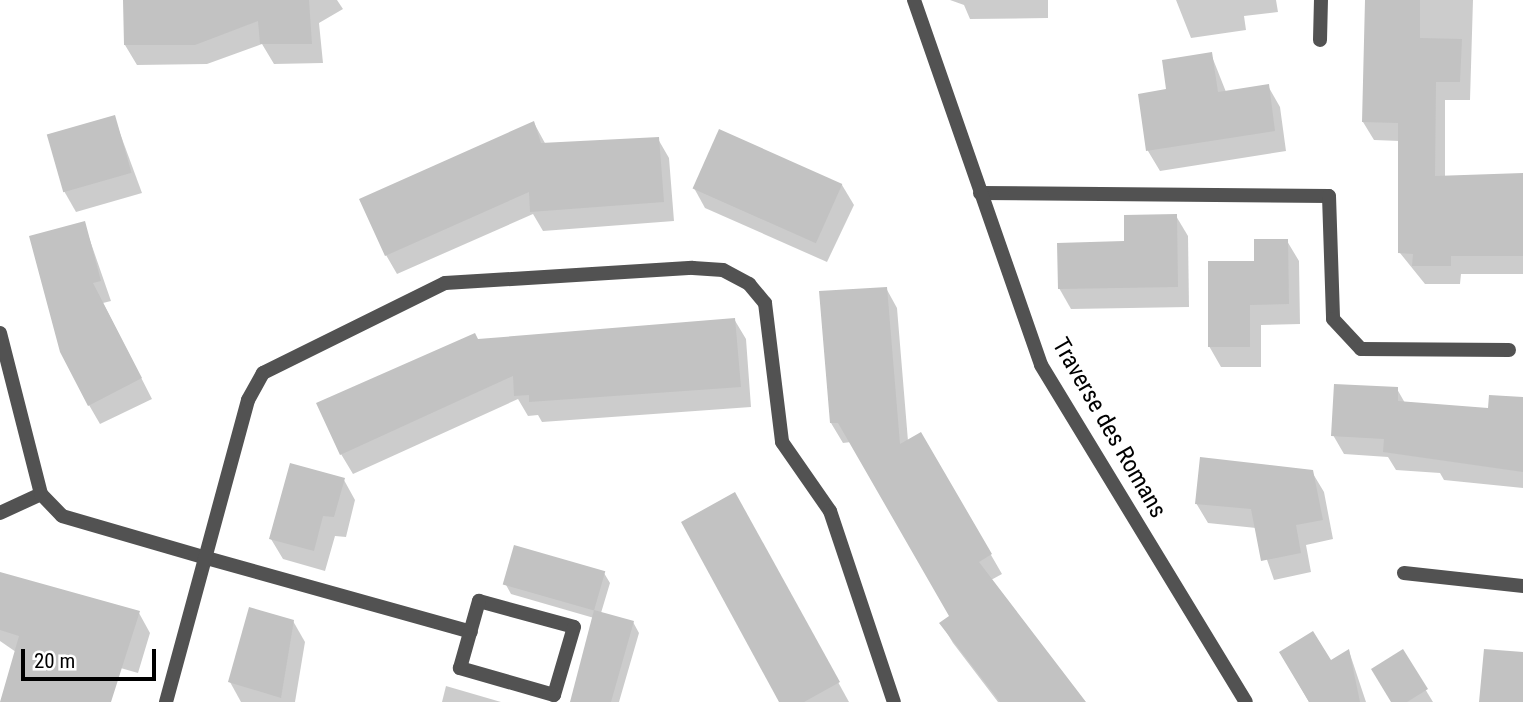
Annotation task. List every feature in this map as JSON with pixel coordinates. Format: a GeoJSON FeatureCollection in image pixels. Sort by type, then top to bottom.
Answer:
{"type":"FeatureCollection","features":[{"type":"Feature","properties":{"kind":"street","name":"Traverse des Romans"},"geometry":{"type":"LineString","coordinates":[[914,0],[1041,365],[1246,702]]}},
{"type":"Feature","properties":{"kind":"street"},"geometry":{"type":"LineString","coordinates":[[1320,40],[1321,0]]}},
{"type":"Feature","properties":{"kind":"street"},"geometry":{"type":"LineString","coordinates":[[980,193],[1329,197],[1333,319],[1361,349],[1509,350]]}},
{"type":"Feature","properties":{"kind":"street"},"geometry":{"type":"LineString","coordinates":[[166,702],[203,557],[248,400],[263,373],[284,360],[445,283],[723,270],[749,284],[765,303],[782,442],[830,511],[894,702]]}},
{"type":"Feature","properties":{"kind":"street"},"geometry":{"type":"LineString","coordinates":[[0,333],[41,494],[62,516],[471,632]]}},
{"type":"Feature","properties":{"kind":"street"},"geometry":{"type":"LineString","coordinates":[[0,513],[41,494]]}},
{"type":"Feature","properties":{"kind":"street"},"geometry":{"type":"LineString","coordinates":[[1404,573],[1523,586]]}},
{"type":"Feature","properties":{"kind":"street"},"geometry":{"type":"LineString","coordinates":[[479,601],[574,627],[554,695],[460,668],[471,632],[479,601]]}},
{"type":"Feature","properties":{"kind":"building"},"geometry":{"type":"Polygon","coordinates":[[[123,0],[309,0],[312,44],[260,44],[258,21],[195,45],[124,45],[123,0]]]}},
{"type":"Feature","properties":{"kind":"building"},"geometry":{"type":"Polygon","coordinates":[[[1365,0],[1420,0],[1420,38],[1462,39],[1460,82],[1436,82],[1435,176],[1523,173],[1523,256],[1451,256],[1451,266],[1412,266],[1413,254],[1398,253],[1398,123],[1362,122],[1365,0]]]}},
{"type":"Feature","properties":{"kind":"building"},"geometry":{"type":"Polygon","coordinates":[[[1212,52],[1218,92],[1269,84],[1275,131],[1146,151],[1138,94],[1166,89],[1162,60],[1212,52]]]}},
{"type":"Feature","properties":{"kind":"building"},"geometry":{"type":"Polygon","coordinates":[[[115,115],[132,173],[63,192],[47,135],[115,115]]]}},
{"type":"Feature","properties":{"kind":"building"},"geometry":{"type":"Polygon","coordinates":[[[534,121],[541,143],[659,137],[664,202],[530,212],[529,192],[385,256],[359,199],[534,121]]]}},
{"type":"Feature","properties":{"kind":"building"},"geometry":{"type":"Polygon","coordinates":[[[719,129],[842,184],[816,243],[693,188],[719,129]]]}},
{"type":"Feature","properties":{"kind":"building"},"geometry":{"type":"Polygon","coordinates":[[[1177,214],[1178,287],[1058,289],[1057,243],[1124,241],[1124,215],[1177,214]]]}},
{"type":"Feature","properties":{"kind":"building"},"geometry":{"type":"Polygon","coordinates":[[[85,221],[101,281],[93,283],[142,378],[88,406],[60,352],[29,236],[85,221]]]}},
{"type":"Feature","properties":{"kind":"building"},"geometry":{"type":"Polygon","coordinates":[[[1254,239],[1288,239],[1289,304],[1250,305],[1250,347],[1208,347],[1208,261],[1254,261],[1254,239]]]}},
{"type":"Feature","properties":{"kind":"building"},"geometry":{"type":"Polygon","coordinates":[[[887,287],[900,444],[921,432],[992,554],[979,562],[1086,702],[1000,702],[939,623],[949,616],[838,423],[830,423],[819,291],[887,287]]]}},
{"type":"Feature","properties":{"kind":"building"},"geometry":{"type":"Polygon","coordinates":[[[735,318],[741,387],[529,402],[529,395],[514,396],[513,376],[340,455],[316,403],[475,333],[478,339],[735,318]]]}},
{"type":"Feature","properties":{"kind":"building"},"geometry":{"type":"Polygon","coordinates":[[[1334,384],[1398,387],[1398,401],[1488,408],[1489,395],[1523,397],[1523,472],[1383,452],[1384,439],[1331,436],[1334,384]]]}},
{"type":"Feature","properties":{"kind":"building"},"geometry":{"type":"Polygon","coordinates":[[[1200,457],[1313,470],[1323,520],[1296,525],[1301,553],[1261,561],[1251,509],[1195,504],[1200,457]]]}},
{"type":"Feature","properties":{"kind":"building"},"geometry":{"type":"Polygon","coordinates":[[[290,463],[345,478],[334,517],[323,516],[314,551],[269,539],[290,463]]]}},
{"type":"Feature","properties":{"kind":"building"},"geometry":{"type":"Polygon","coordinates":[[[735,492],[840,682],[804,702],[779,702],[681,522],[735,492]]]}},
{"type":"Feature","properties":{"kind":"building"},"geometry":{"type":"Polygon","coordinates":[[[514,545],[605,571],[594,611],[503,584],[514,545]]]}},
{"type":"Feature","properties":{"kind":"building"},"geometry":{"type":"Polygon","coordinates":[[[0,572],[140,611],[111,702],[0,702],[19,636],[0,630],[0,572]]]}},
{"type":"Feature","properties":{"kind":"building"},"geometry":{"type":"Polygon","coordinates":[[[249,607],[294,620],[281,698],[228,682],[249,607]]]}},
{"type":"Feature","properties":{"kind":"building"},"geometry":{"type":"Polygon","coordinates":[[[594,610],[634,621],[611,702],[570,702],[594,610]]]}},
{"type":"Feature","properties":{"kind":"building"},"geometry":{"type":"Polygon","coordinates":[[[1313,631],[1331,660],[1349,649],[1360,702],[1309,702],[1279,652],[1313,631]]]}},
{"type":"Feature","properties":{"kind":"building"},"geometry":{"type":"Polygon","coordinates":[[[1403,649],[1428,689],[1407,702],[1391,702],[1371,669],[1403,649]]]}},
{"type":"Feature","properties":{"kind":"building"},"geometry":{"type":"Polygon","coordinates":[[[1484,649],[1523,652],[1523,702],[1479,702],[1484,649]]]}}]}
